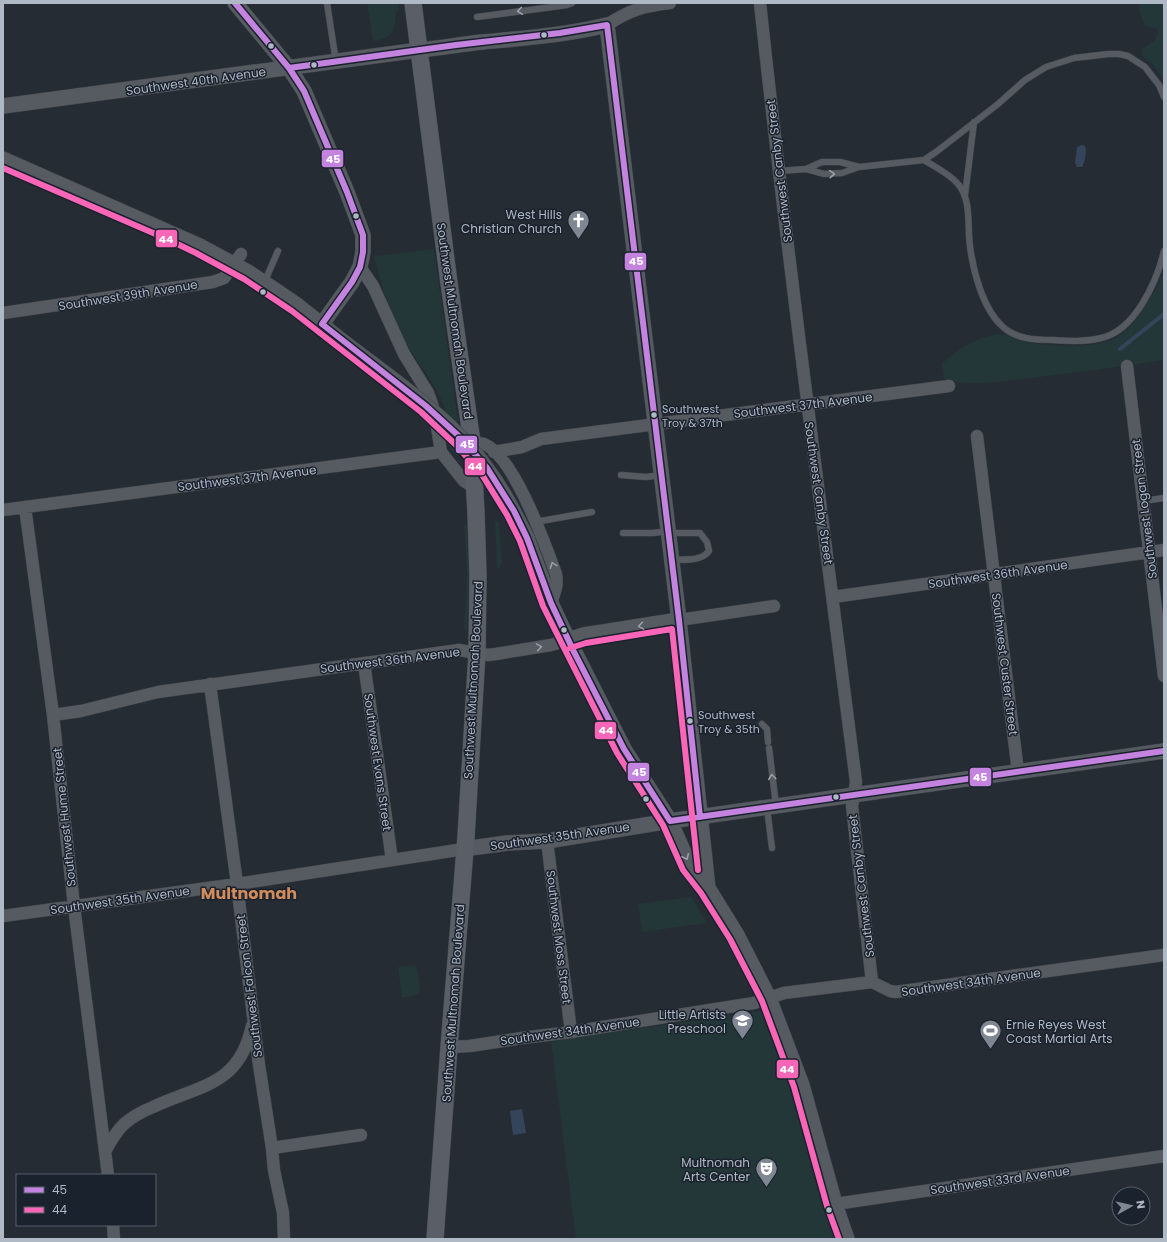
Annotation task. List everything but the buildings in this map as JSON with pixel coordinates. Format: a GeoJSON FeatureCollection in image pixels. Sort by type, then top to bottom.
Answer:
{"type":"FeatureCollection","features":[{"type":"Feature","properties":{"kind":"main road","name":"Southwest Multnomah Boulevard"},"geometry":{"type":"LineString","coordinates":[[413,3],[449,283],[472,442],[478,575],[477,653],[436,1239]]}},
{"type":"Feature","properties":{"kind":"street"},"geometry":{"type":"LineString","coordinates":[[235,3],[289,68],[304,91],[356,214],[363,236],[363,258],[360,267],[352,282],[322,324]]}},
{"type":"Feature","properties":{"kind":"street","name":"Southwest 40th Avenue"},"geometry":{"type":"LineString","coordinates":[[3,106],[419,50],[553,35],[607,25],[636,9],[670,3]]}},
{"type":"Feature","properties":{"kind":"street","name":"Southwest Canby Street"},"geometry":{"type":"LineString","coordinates":[[760,3],[807,404],[856,782],[852,806],[872,982]]}},
{"type":"Feature","properties":{"kind":"street"},"geometry":{"type":"LineString","coordinates":[[607,25],[672,560],[708,888]]}},
{"type":"Feature","properties":{"kind":"street"},"geometry":{"type":"LineString","coordinates":[[3,159],[200,246],[238,259],[264,283],[322,324],[426,406],[462,439],[487,468],[514,511],[551,603],[568,640],[624,749],[670,821],[690,866],[708,888],[737,935],[769,998],[802,1086],[835,1204],[847,1239]]}},
{"type":"Feature","properties":{"kind":"street","name":"Southwest 39th Avenue"},"geometry":{"type":"LineString","coordinates":[[3,313],[213,282],[224,278],[238,259]]}},
{"type":"Feature","properties":{"kind":"street"},"geometry":{"type":"LineString","coordinates":[[360,267],[373,286],[404,354],[428,393],[435,415],[441,452],[464,481],[475,488]]}},
{"type":"Feature","properties":{"kind":"street","name":"Southwest Logan Street"},"geometry":{"type":"LineString","coordinates":[[1127,366],[1164,676]]}},
{"type":"Feature","properties":{"kind":"street","name":"Southwest 37th Avenue"},"geometry":{"type":"LineString","coordinates":[[494,452],[522,448],[541,439],[949,386]]}},
{"type":"Feature","properties":{"kind":"street","name":"Southwest Custer Street"},"geometry":{"type":"LineString","coordinates":[[977,436],[1018,772]]}},
{"type":"Feature","properties":{"kind":"street"},"geometry":{"type":"LineString","coordinates":[[472,442],[485,444],[504,462],[532,512],[556,574],[557,589],[551,603]]}},
{"type":"Feature","properties":{"kind":"street","name":"Southwest 37th Avenue"},"geometry":{"type":"LineString","coordinates":[[3,510],[441,452]]}},
{"type":"Feature","properties":{"kind":"street","name":"Southwest Hume Street"},"geometry":{"type":"LineString","coordinates":[[25,507],[53,715],[74,906],[108,1174]]}},
{"type":"Feature","properties":{"kind":"street","name":"Southwest 36th Avenue"},"geometry":{"type":"LineString","coordinates":[[833,597],[1164,550]]}},
{"type":"Feature","properties":{"kind":"street","name":"Southwest 36th Avenue"},"geometry":{"type":"LineString","coordinates":[[53,715],[81,711],[153,693],[210,684],[459,650],[488,655],[551,645],[588,634],[774,606]]}},
{"type":"Feature","properties":{"kind":"street","name":"Southwest Evans Street"},"geometry":{"type":"LineString","coordinates":[[364,663],[392,860]]}},
{"type":"Feature","properties":{"kind":"street","name":"Southwest Falcon Street"},"geometry":{"type":"LineString","coordinates":[[210,684],[238,884],[259,1064],[274,1170],[283,1213],[284,1239]]}},
{"type":"Feature","properties":{"kind":"street","name":"Southwest 35th Avenue"},"geometry":{"type":"LineString","coordinates":[[3,916],[238,884],[507,843],[547,841],[670,821],[1164,751]]}},
{"type":"Feature","properties":{"kind":"street","name":"Southwest Moss Street"},"geometry":{"type":"LineString","coordinates":[[547,841],[571,1032]]}},
{"type":"Feature","properties":{"kind":"street","name":"Southwest 34th Avenue"},"geometry":{"type":"LineString","coordinates":[[449,1047],[470,1046],[571,1032],[754,1003],[784,993],[872,982],[890,991],[896,992],[1164,955]]}},
{"type":"Feature","properties":{"kind":"street"},"geometry":{"type":"LineString","coordinates":[[105,1152],[118,1130],[132,1118],[160,1104],[214,1083],[228,1072],[241,1056],[246,1045],[253,1019]]}},
{"type":"Feature","properties":{"kind":"street"},"geometry":{"type":"LineString","coordinates":[[272,1148],[361,1135]]}},
{"type":"Feature","properties":{"kind":"street","name":"Southwest 33rd Avenue"},"geometry":{"type":"LineString","coordinates":[[835,1204],[1164,1156]]}},
{"type":"Feature","properties":{"kind":"street"},"geometry":{"type":"LineString","coordinates":[[113,1226],[114,1239]]}},
{"type":"Feature","properties":{"kind":"lane"},"geometry":{"type":"LineString","coordinates":[[327,3],[336,62]]}},
{"type":"Feature","properties":{"kind":"lane"},"geometry":{"type":"LineString","coordinates":[[477,17],[567,5],[572,3]]}},
{"type":"Feature","properties":{"kind":"lane"},"geometry":{"type":"LineString","coordinates":[[806,169],[824,174],[842,173],[859,167],[924,160],[998,104],[1025,80],[1046,67],[1074,58],[1108,54],[1128,56],[1145,67],[1159,86],[1164,97]]}},
{"type":"Feature","properties":{"kind":"lane"},"geometry":{"type":"LineString","coordinates":[[974,122],[964,195],[970,246],[978,282],[985,301],[993,317],[1009,333],[1020,337],[1042,340],[1079,341],[1102,338],[1114,334],[1130,321],[1150,290],[1159,270],[1164,251]]}},
{"type":"Feature","properties":{"kind":"lane"},"geometry":{"type":"LineString","coordinates":[[924,160],[944,172],[958,184],[964,195]]}},
{"type":"Feature","properties":{"kind":"lane"},"geometry":{"type":"LineString","coordinates":[[779,171],[806,169],[822,162],[840,162],[859,167]]}},
{"type":"Feature","properties":{"kind":"lane"},"geometry":{"type":"LineString","coordinates":[[264,283],[278,251]]}},
{"type":"Feature","properties":{"kind":"lane"},"geometry":{"type":"LineString","coordinates":[[622,475],[646,477],[662,475]]}},
{"type":"Feature","properties":{"kind":"lane"},"geometry":{"type":"LineString","coordinates":[[1143,501],[1164,498]]}},
{"type":"Feature","properties":{"kind":"lane"},"geometry":{"type":"LineString","coordinates":[[536,522],[592,512]]}},
{"type":"Feature","properties":{"kind":"lane"},"geometry":{"type":"LineString","coordinates":[[623,533],[700,533],[707,542],[709,551],[706,555],[698,558],[672,560]]}},
{"type":"Feature","properties":{"kind":"lane"},"geometry":{"type":"LineString","coordinates":[[762,724],[767,729],[769,745],[772,848]]}},
{"type":"Feature","properties":{"kind":"shaded area"},"geometry":{"type":"Polygon","coordinates":[[[367,3],[398,3],[399,10],[396,11],[394,28],[385,38],[373,41],[367,3]]]}},
{"type":"Feature","properties":{"kind":"shaded area"},"geometry":{"type":"Polygon","coordinates":[[[1139,3],[1164,3],[1164,81],[1153,64],[1142,56],[1143,48],[1154,41],[1158,35],[1157,29],[1145,26],[1140,13],[1139,3]]]}},
{"type":"Feature","properties":{"kind":"shaded area"},"geometry":{"type":"Polygon","coordinates":[[[434,249],[463,457],[452,452],[450,448],[448,443],[445,409],[436,389],[401,333],[387,300],[374,256],[434,249]]]}},
{"type":"Feature","properties":{"kind":"shaded area"},"geometry":{"type":"Polygon","coordinates":[[[1164,272],[1164,360],[998,382],[964,383],[944,379],[942,364],[947,359],[968,344],[993,335],[1003,334],[1026,342],[1047,345],[1072,346],[1097,344],[1116,338],[1123,333],[1138,317],[1156,289],[1164,272]]]}},
{"type":"Feature","properties":{"kind":"shaded area"},"geometry":{"type":"Polygon","coordinates":[[[495,519],[499,523],[502,562],[500,567],[497,569],[495,519]]]}},
{"type":"Feature","properties":{"kind":"shaded area"},"geometry":{"type":"Polygon","coordinates":[[[464,525],[467,525],[469,573],[467,631],[464,630],[467,573],[464,525]]]}},
{"type":"Feature","properties":{"kind":"shaded area"},"geometry":{"type":"Polygon","coordinates":[[[691,897],[707,923],[642,932],[638,904],[691,897]]]}},
{"type":"Feature","properties":{"kind":"shaded area"},"geometry":{"type":"Polygon","coordinates":[[[416,965],[420,987],[419,994],[402,998],[398,967],[416,965]]]}},
{"type":"Feature","properties":{"kind":"shaded area","name":"Multnomah Arts Center"},"geometry":{"type":"Polygon","coordinates":[[[761,1011],[768,1019],[768,1026],[781,1059],[820,1188],[824,1193],[835,1229],[835,1239],[576,1239],[551,1041],[761,1011]]]}},
{"type":"Feature","properties":{"kind":"water"},"geometry":{"type":"Polygon","coordinates":[[[1082,145],[1086,148],[1085,159],[1082,167],[1077,167],[1075,163],[1077,147],[1082,145]]]}},
{"type":"Feature","properties":{"kind":"water"},"geometry":{"type":"Polygon","coordinates":[[[522,1109],[526,1133],[513,1135],[510,1111],[522,1109]]]}},
{"type":"Feature","properties":{"kind":"waterway"},"geometry":{"type":"LineString","coordinates":[[1120,349],[1164,314]]}},
{"type":"Feature","properties":{"kind":"transit line","name":"45"},"geometry":{"type":"LineString","coordinates":[[235,3],[289,68],[304,91],[347,192],[363,235],[363,252],[360,267],[352,282],[322,324],[426,406],[462,439],[487,468],[514,511],[527,538],[551,603],[573,650],[624,749],[670,821],[1164,751]]}},
{"type":"Feature","properties":{"kind":"transit line","name":"45"},"geometry":{"type":"LineString","coordinates":[[289,68],[456,45],[560,33],[607,25],[679,620],[700,817]]}},
{"type":"Feature","properties":{"kind":"transit line","name":"44"},"geometry":{"type":"LineString","coordinates":[[3,168],[167,239],[244,279],[292,311],[421,412],[456,445],[481,473],[507,515],[520,541],[543,606],[617,753],[663,825],[683,870],[701,893],[730,939],[762,1001],[794,1087],[827,1206],[839,1239]]}},
{"type":"Feature","properties":{"kind":"transit line","name":"44"},"geometry":{"type":"LineString","coordinates":[[570,648],[586,643],[672,629],[698,870]]}},
{"type":"Feature","properties":{"kind":"place","name":"West Hills Christian Church"},"geometry":{"type":"Point","coordinates":[578,240]}},
{"type":"Feature","properties":{"kind":"place","name":"Southwest Troy & 37th"},"geometry":{"type":"Point","coordinates":[654,415]}},
{"type":"Feature","properties":{"kind":"place","name":"Southwest Troy & 35th"},"geometry":{"type":"Point","coordinates":[690,721]}},
{"type":"Feature","properties":{"kind":"place","name":"Little Artists Preschool"},"geometry":{"type":"Point","coordinates":[742,1040]}},
{"type":"Feature","properties":{"kind":"place","name":"Ernie Reyes West Coast Martial Arts"},"geometry":{"type":"Point","coordinates":[991,1050]}},
{"type":"Feature","properties":{"kind":"place","name":"Multnomah Arts Center"},"geometry":{"type":"Point","coordinates":[766,1188]}},
{"type":"Feature","properties":{"kind":"district","name":"Multnomah"},"geometry":{"type":"Point","coordinates":[249,893]}}]}
